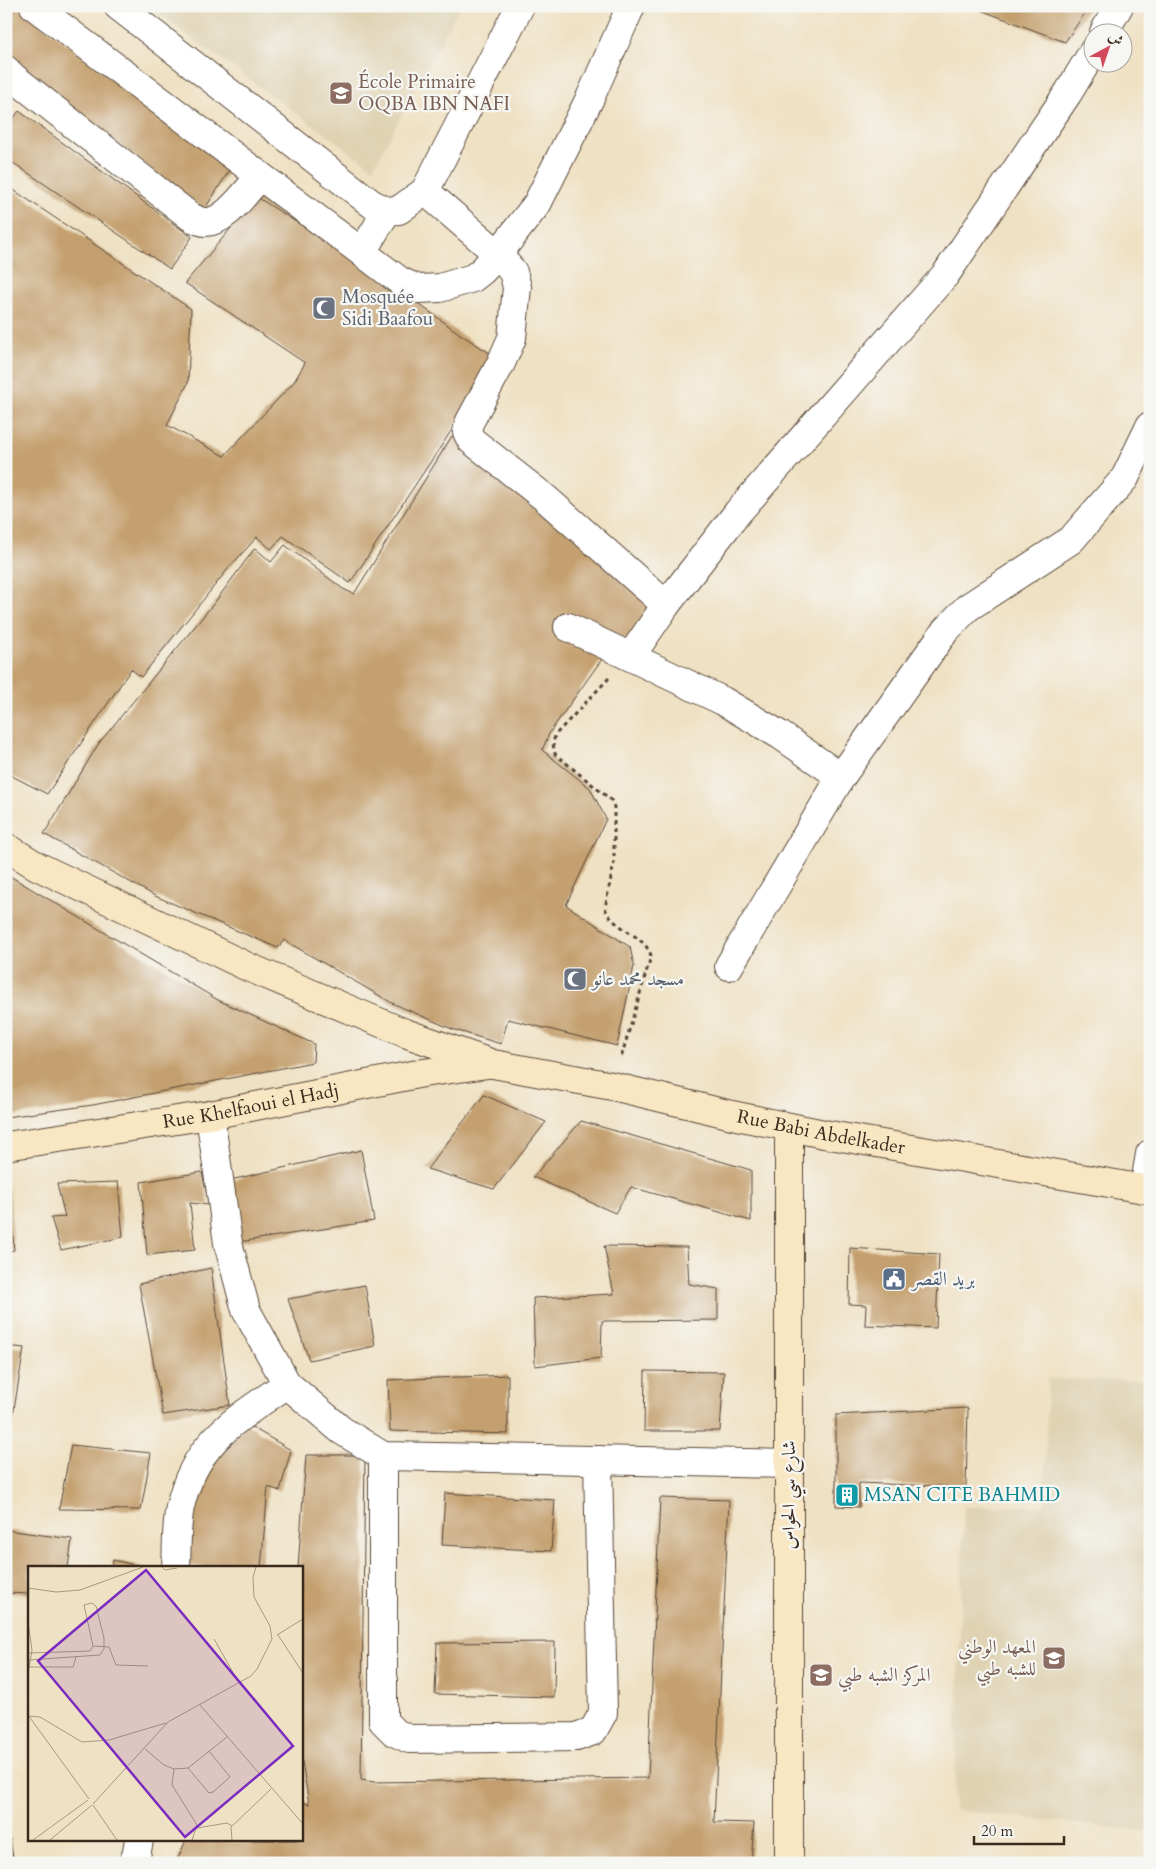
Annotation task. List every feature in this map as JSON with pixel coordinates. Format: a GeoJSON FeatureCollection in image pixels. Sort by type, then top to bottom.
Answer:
{"type":"FeatureCollection","features":[{"type":"Feature","properties":{"kind":"street"},"geometry":{"type":"LineString","coordinates":[[34,6],[400,281],[418,289],[440,288],[472,278],[482,271],[538,204],[590,98],[631,6]]}},
{"type":"Feature","properties":{"kind":"street"},"geometry":{"type":"LineString","coordinates":[[118,6],[372,204],[386,211],[399,210],[425,191],[520,6]]}},
{"type":"Feature","properties":{"kind":"street"},"geometry":{"type":"LineString","coordinates":[[1110,22],[1119,6]]}},
{"type":"Feature","properties":{"kind":"street"},"geometry":{"type":"LineString","coordinates":[[631,656],[666,605],[738,512],[946,274],[1084,66]]}},
{"type":"Feature","properties":{"kind":"street"},"geometry":{"type":"LineString","coordinates":[[6,70],[191,217],[204,223],[216,220],[228,212],[260,176]]}},
{"type":"Feature","properties":{"kind":"street"},"geometry":{"type":"LineString","coordinates":[[425,191],[498,254],[513,272],[518,287],[512,338],[501,363],[468,423],[467,432],[471,440],[545,498],[666,605]]}},
{"type":"Feature","properties":{"kind":"street"},"geometry":{"type":"LineString","coordinates":[[362,252],[386,211]]}},
{"type":"Feature","properties":{"kind":"street"},"geometry":{"type":"LineString","coordinates":[[729,966],[841,777],[945,631],[967,608],[1071,540],[1125,478],[1150,426]]}},
{"type":"Feature","properties":{"kind":"street"},"geometry":{"type":"LineString","coordinates":[[568,627],[723,701],[780,734],[841,777]]}},
{"type":"Feature","properties":{"kind":"street"},"geometry":{"type":"LineString","coordinates":[[6,847],[37,866],[248,967],[404,1033],[493,1064]]}},
{"type":"Feature","properties":{"kind":"street","name":"Rue Babi Abdelkader"},"geometry":{"type":"LineString","coordinates":[[493,1064],[612,1086],[789,1127],[1147,1190]]}},
{"type":"Feature","properties":{"kind":"street","name":"Rue Khelfaoui el Hadj"},"geometry":{"type":"LineString","coordinates":[[6,1146],[210,1115],[423,1073],[493,1064]]}},
{"type":"Feature","properties":{"kind":"street"},"geometry":{"type":"LineString","coordinates":[[210,1115],[228,1243],[246,1310],[287,1384],[341,1430],[383,1456],[789,1464]]}},
{"type":"Feature","properties":{"kind":"street","name":"شارع سي الحواس"},"geometry":{"type":"LineString","coordinates":[[789,1127],[789,1863]]}},
{"type":"Feature","properties":{"kind":"street"},"geometry":{"type":"LineString","coordinates":[[1147,1190],[1150,1154]]}},
{"type":"Feature","properties":{"kind":"street"},"geometry":{"type":"LineString","coordinates":[[176,1566],[180,1509],[189,1475],[204,1451],[231,1424],[287,1384]]}},
{"type":"Feature","properties":{"kind":"street"},"geometry":{"type":"LineString","coordinates":[[383,1456],[384,1721],[394,1732],[409,1739],[576,1737],[593,1731],[603,1713],[598,1460]]}},
{"type":"Feature","properties":{"kind":"street"},"geometry":{"type":"LineString","coordinates":[[133,1863],[139,1842]]}},
{"type":"Feature","properties":{"kind":"path"},"geometry":{"type":"LineString","coordinates":[[612,1086],[651,956],[645,945],[611,918],[605,908],[614,863],[614,807],[612,800],[555,754],[553,744],[555,735],[631,656]]}},
{"type":"Feature","properties":{"kind":"shaded area","name":"École Primaire OQBA IBN NAFI"},"geometry":{"type":"Polygon","coordinates":[[[147,6],[460,6],[373,168],[147,6]]]}},
{"type":"Feature","properties":{"kind":"shaded area","name":"المعهد الوطني للشبه طبي"},"geometry":{"type":"Polygon","coordinates":[[[1048,1379],[1150,1380],[1150,1832],[954,1810],[964,1507],[1044,1506],[1048,1379]]]}},
{"type":"Feature","properties":{"kind":"building"},"geometry":{"type":"Polygon","coordinates":[[[6,6],[16,6],[231,168],[204,210],[6,58],[6,6]]]}},
{"type":"Feature","properties":{"kind":"building"},"geometry":{"type":"Polygon","coordinates":[[[970,6],[1090,6],[1065,42],[970,6]]]}},
{"type":"Feature","properties":{"kind":"building"},"geometry":{"type":"Polygon","coordinates":[[[19,111],[192,237],[170,269],[6,158],[6,128],[19,111]]]}},
{"type":"Feature","properties":{"kind":"building"},"geometry":{"type":"Polygon","coordinates":[[[6,185],[191,309],[188,383],[167,425],[224,456],[294,382],[305,363],[185,283],[257,197],[376,273],[460,334],[499,359],[350,583],[283,536],[271,549],[257,537],[228,569],[141,677],[131,669],[47,794],[6,773],[6,185]]]}},
{"type":"Feature","properties":{"kind":"building"},"geometry":{"type":"Polygon","coordinates":[[[452,436],[487,455],[655,609],[634,642],[566,613],[556,627],[602,659],[550,732],[542,750],[590,788],[606,819],[566,905],[630,947],[634,966],[617,1046],[508,1019],[501,1044],[452,1029],[392,1003],[284,940],[278,948],[155,896],[44,834],[99,743],[215,602],[255,548],[271,562],[285,545],[343,589],[354,594],[452,436]]]}},
{"type":"Feature","properties":{"kind":"building"},"geometry":{"type":"Polygon","coordinates":[[[8,875],[218,1000],[314,1044],[313,1062],[93,1105],[6,1117],[6,877],[8,875]]]}},
{"type":"Feature","properties":{"kind":"building"},"geometry":{"type":"Polygon","coordinates":[[[484,1095],[546,1122],[494,1189],[427,1169],[484,1095]]]}},
{"type":"Feature","properties":{"kind":"building"},"geometry":{"type":"Polygon","coordinates":[[[581,1121],[751,1170],[751,1221],[631,1187],[615,1213],[533,1177],[581,1121]]]}},
{"type":"Feature","properties":{"kind":"building"},"geometry":{"type":"Polygon","coordinates":[[[361,1150],[374,1221],[239,1242],[226,1181],[361,1150]]]}},
{"type":"Feature","properties":{"kind":"building"},"geometry":{"type":"Polygon","coordinates":[[[202,1172],[209,1205],[190,1203],[195,1250],[147,1255],[141,1182],[202,1172]]]}},
{"type":"Feature","properties":{"kind":"building"},"geometry":{"type":"Polygon","coordinates":[[[118,1182],[123,1237],[61,1250],[51,1218],[65,1217],[57,1184],[118,1182]]]}},
{"type":"Feature","properties":{"kind":"building"},"geometry":{"type":"Polygon","coordinates":[[[9,1190],[14,1250],[6,1252],[6,1191],[9,1190]]]}},
{"type":"Feature","properties":{"kind":"building"},"geometry":{"type":"Polygon","coordinates":[[[604,1246],[687,1247],[689,1284],[718,1289],[718,1320],[602,1321],[601,1358],[535,1366],[533,1298],[614,1294],[604,1246]]]}},
{"type":"Feature","properties":{"kind":"building","name":"بريد القصر"},"geometry":{"type":"Polygon","coordinates":[[[850,1248],[939,1254],[936,1328],[865,1325],[866,1305],[849,1304],[850,1248]]]}},
{"type":"Feature","properties":{"kind":"building"},"geometry":{"type":"Polygon","coordinates":[[[211,1268],[230,1405],[163,1415],[139,1284],[211,1268]]]}},
{"type":"Feature","properties":{"kind":"building"},"geometry":{"type":"Polygon","coordinates":[[[365,1285],[375,1346],[309,1360],[288,1299],[365,1285]]]}},
{"type":"Feature","properties":{"kind":"building"},"geometry":{"type":"Polygon","coordinates":[[[6,1346],[24,1348],[7,1452],[6,1452],[6,1346]]]}},
{"type":"Feature","properties":{"kind":"building"},"geometry":{"type":"Polygon","coordinates":[[[645,1371],[724,1372],[720,1431],[644,1431],[645,1371]]]}},
{"type":"Feature","properties":{"kind":"building"},"geometry":{"type":"Polygon","coordinates":[[[508,1375],[508,1434],[390,1431],[388,1380],[508,1375]]]}},
{"type":"Feature","properties":{"kind":"building"},"geometry":{"type":"Polygon","coordinates":[[[968,1408],[966,1487],[859,1483],[859,1507],[836,1506],[836,1415],[968,1408]]]}},
{"type":"Feature","properties":{"kind":"building"},"geometry":{"type":"Polygon","coordinates":[[[246,1424],[291,1450],[280,1491],[268,1487],[261,1566],[194,1566],[182,1564],[191,1487],[246,1424]]]}},
{"type":"Feature","properties":{"kind":"building"},"geometry":{"type":"Polygon","coordinates":[[[71,1445],[151,1453],[141,1510],[59,1509],[71,1445]]]}},
{"type":"Feature","properties":{"kind":"building"},"geometry":{"type":"Polygon","coordinates":[[[306,1455],[365,1455],[361,1780],[374,1782],[648,1778],[660,1498],[729,1500],[714,1822],[754,1823],[751,1863],[176,1863],[185,1842],[302,1842],[302,1802],[309,1804],[302,1761],[302,1566],[298,1566],[306,1455]]]}},
{"type":"Feature","properties":{"kind":"building"},"geometry":{"type":"Polygon","coordinates":[[[445,1493],[555,1500],[551,1551],[442,1545],[445,1493]]]}},
{"type":"Feature","properties":{"kind":"building"},"geometry":{"type":"Polygon","coordinates":[[[6,1530],[72,1539],[68,1566],[28,1566],[28,1594],[6,1593],[6,1530]]]}},
{"type":"Feature","properties":{"kind":"building"},"geometry":{"type":"Polygon","coordinates":[[[113,1560],[140,1566],[112,1566],[113,1560]]]}},
{"type":"Feature","properties":{"kind":"building"},"geometry":{"type":"Polygon","coordinates":[[[555,1642],[554,1697],[435,1694],[437,1643],[555,1642]]]}},
{"type":"Feature","properties":{"kind":"building"},"geometry":{"type":"Polygon","coordinates":[[[7,1823],[14,1863],[6,1863],[7,1823]]]}},
{"type":"Feature","properties":{"kind":"place","name":"École Primaire OQBA IBN NAFI"},"geometry":{"type":"Point","coordinates":[341,93]}},
{"type":"Feature","properties":{"kind":"place","name":"Mosquée Sidi Baafou"},"geometry":{"type":"Point","coordinates":[324,308]}},
{"type":"Feature","properties":{"kind":"place","name":"مسجد محمد عانو"},"geometry":{"type":"Point","coordinates":[575,979]}},
{"type":"Feature","properties":{"kind":"place","name":"بريد القصر"},"geometry":{"type":"Point","coordinates":[894,1279]}},
{"type":"Feature","properties":{"kind":"place","name":"MSAN CITE BAHMID"},"geometry":{"type":"Point","coordinates":[847,1495]}},
{"type":"Feature","properties":{"kind":"place","name":"المعهد الوطني للشبه طبي"},"geometry":{"type":"Point","coordinates":[1054,1658]}},
{"type":"Feature","properties":{"kind":"place","name":"المركز الشبه طبي"},"geometry":{"type":"Point","coordinates":[821,1675]}}]}
